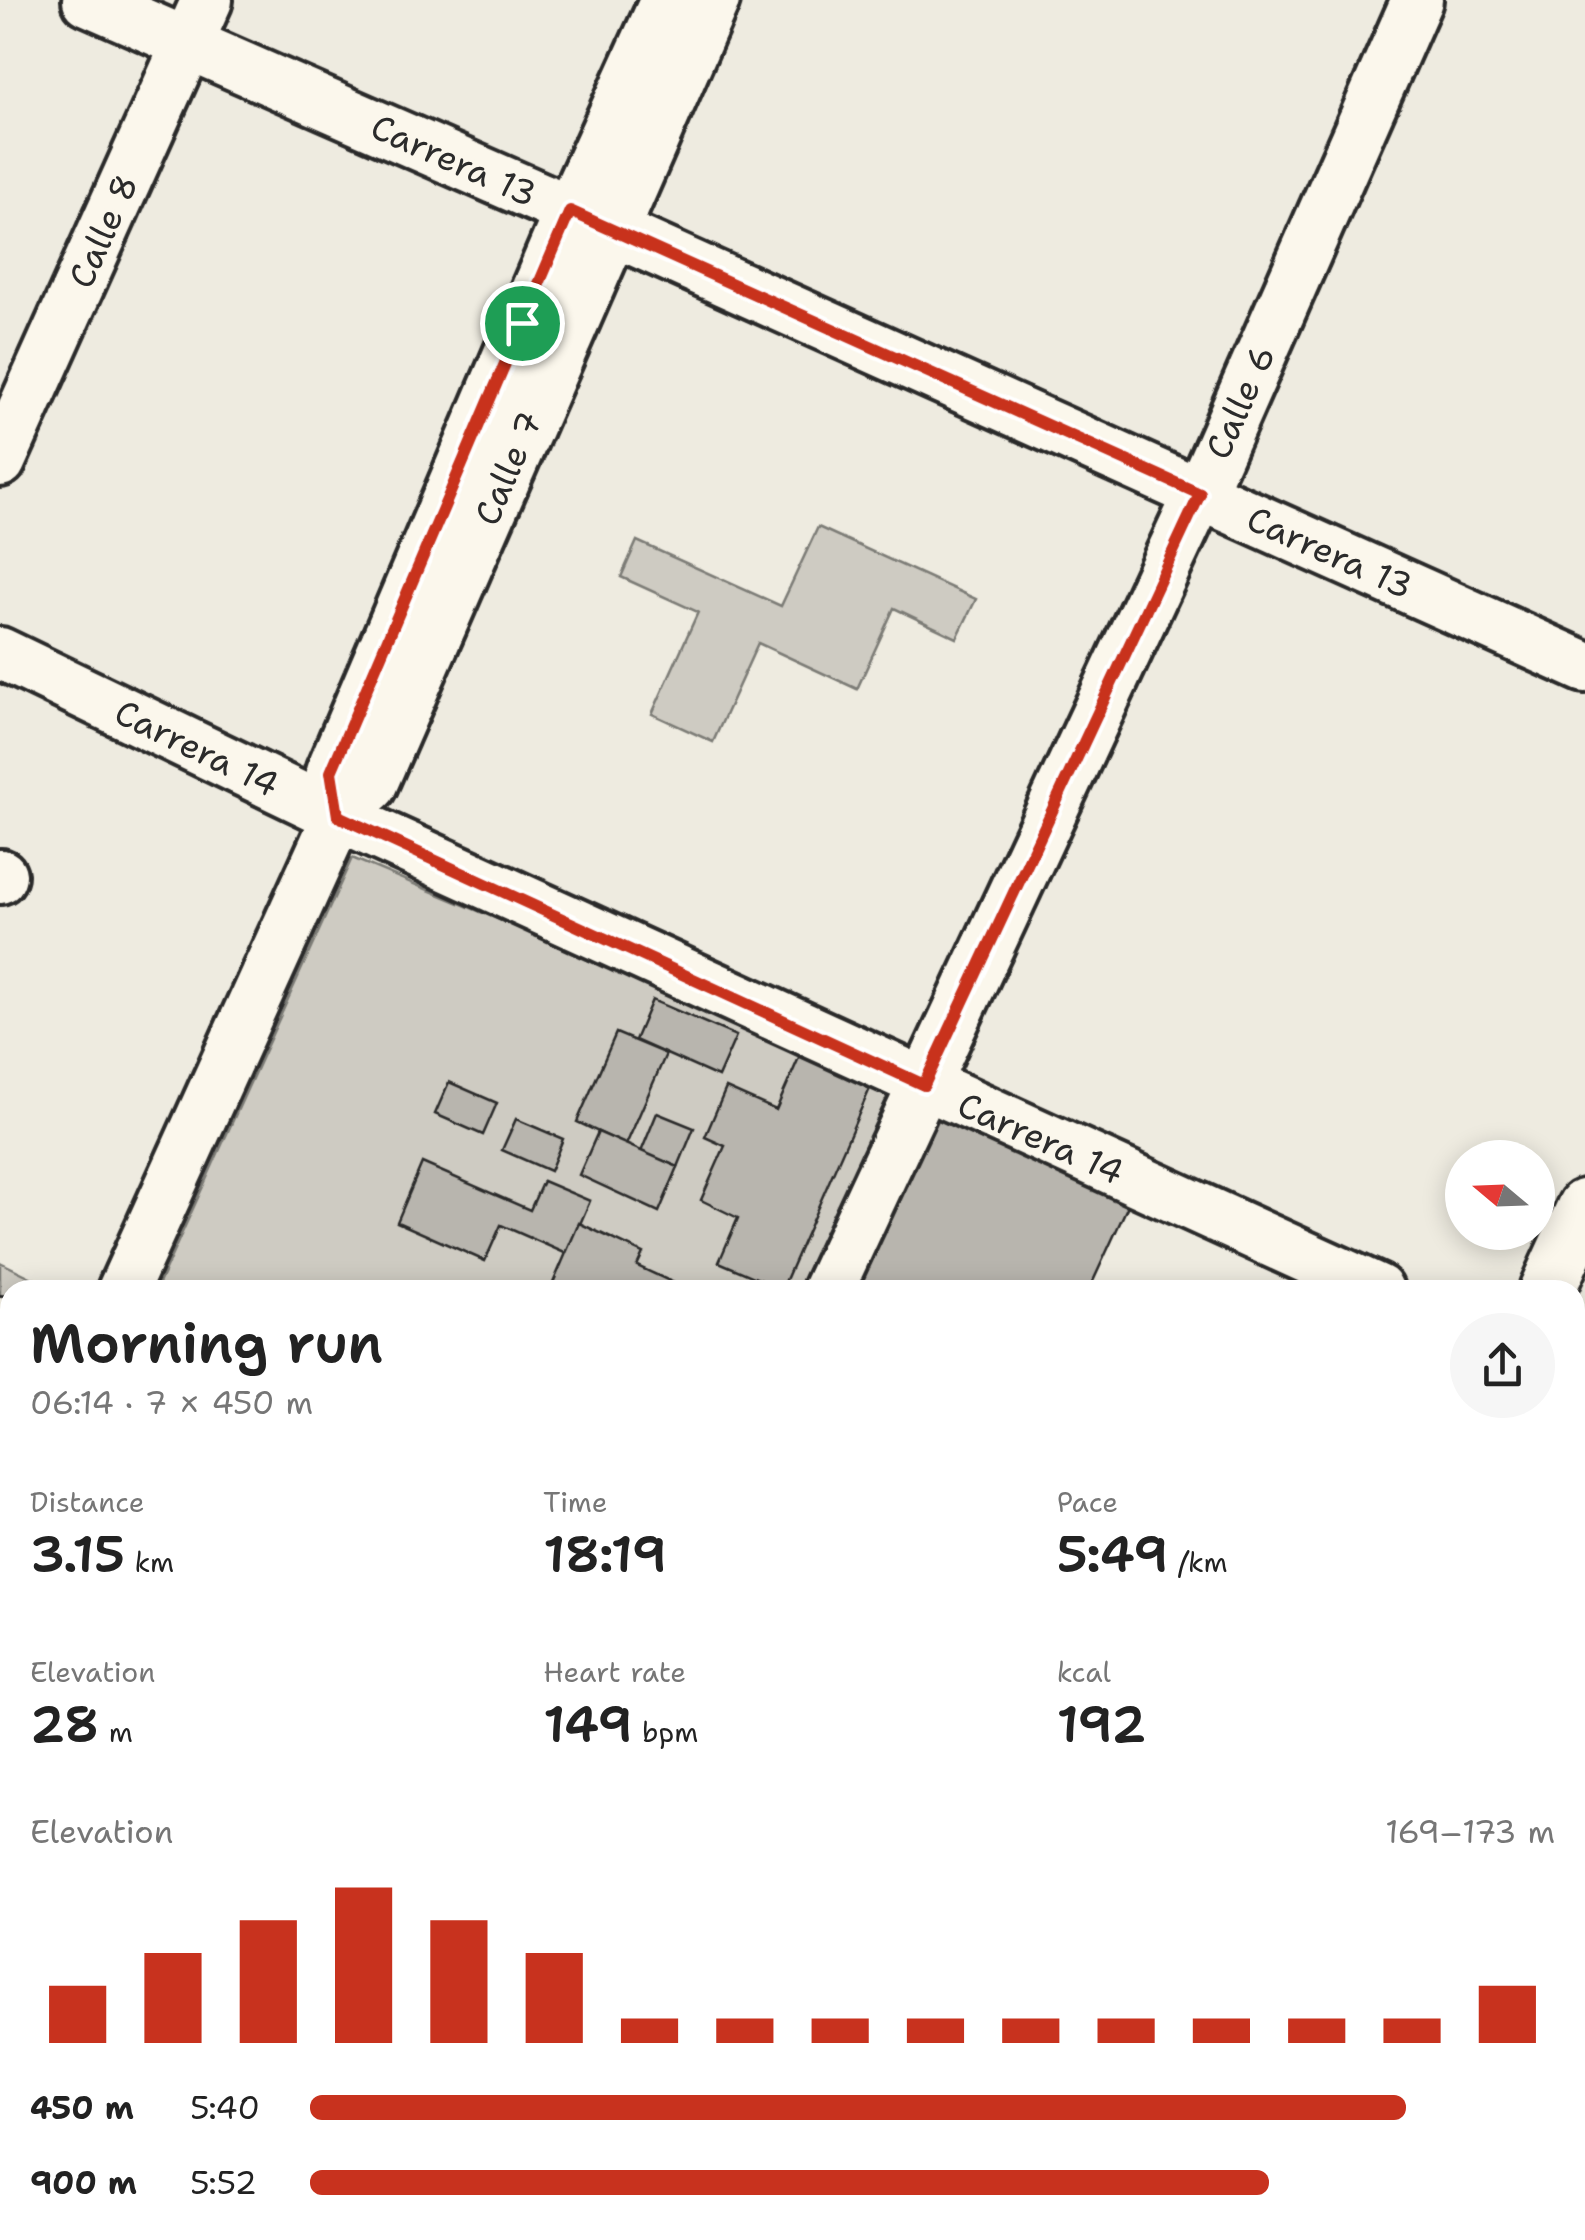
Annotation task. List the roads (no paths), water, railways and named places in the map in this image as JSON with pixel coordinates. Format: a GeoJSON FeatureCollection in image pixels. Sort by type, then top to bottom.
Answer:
{"type":"FeatureCollection","features":[{"type":"Feature","properties":{"kind":"main road"},"geometry":{"type":"LineString","coordinates":[[1552,1280],[1585,1207]]}},
{"type":"Feature","properties":{"kind":"street","name":"Carrera 13"},"geometry":{"type":"LineString","coordinates":[[88,0],[197,22],[590,220],[1585,667]]}},
{"type":"Feature","properties":{"kind":"street","name":"Calle 7"},"geometry":{"type":"LineString","coordinates":[[127,1280],[338,816],[372,786],[590,220],[666,0]]}},
{"type":"Feature","properties":{"kind":"street","name":"Calle 7"},"geometry":{"type":"LineString","coordinates":[[590,220],[714,0]]}},
{"type":"Feature","properties":{"kind":"street","name":"Calle 6"},"geometry":{"type":"LineString","coordinates":[[833,1280],[1200,494],[1417,0]]}},
{"type":"Feature","properties":{"kind":"street","name":"Calle 8"},"geometry":{"type":"LineString","coordinates":[[0,461],[197,22]]}},
{"type":"Feature","properties":{"kind":"street","name":"Carrera 14"},"geometry":{"type":"LineString","coordinates":[[0,652],[338,816],[1356,1280]]}}]}
